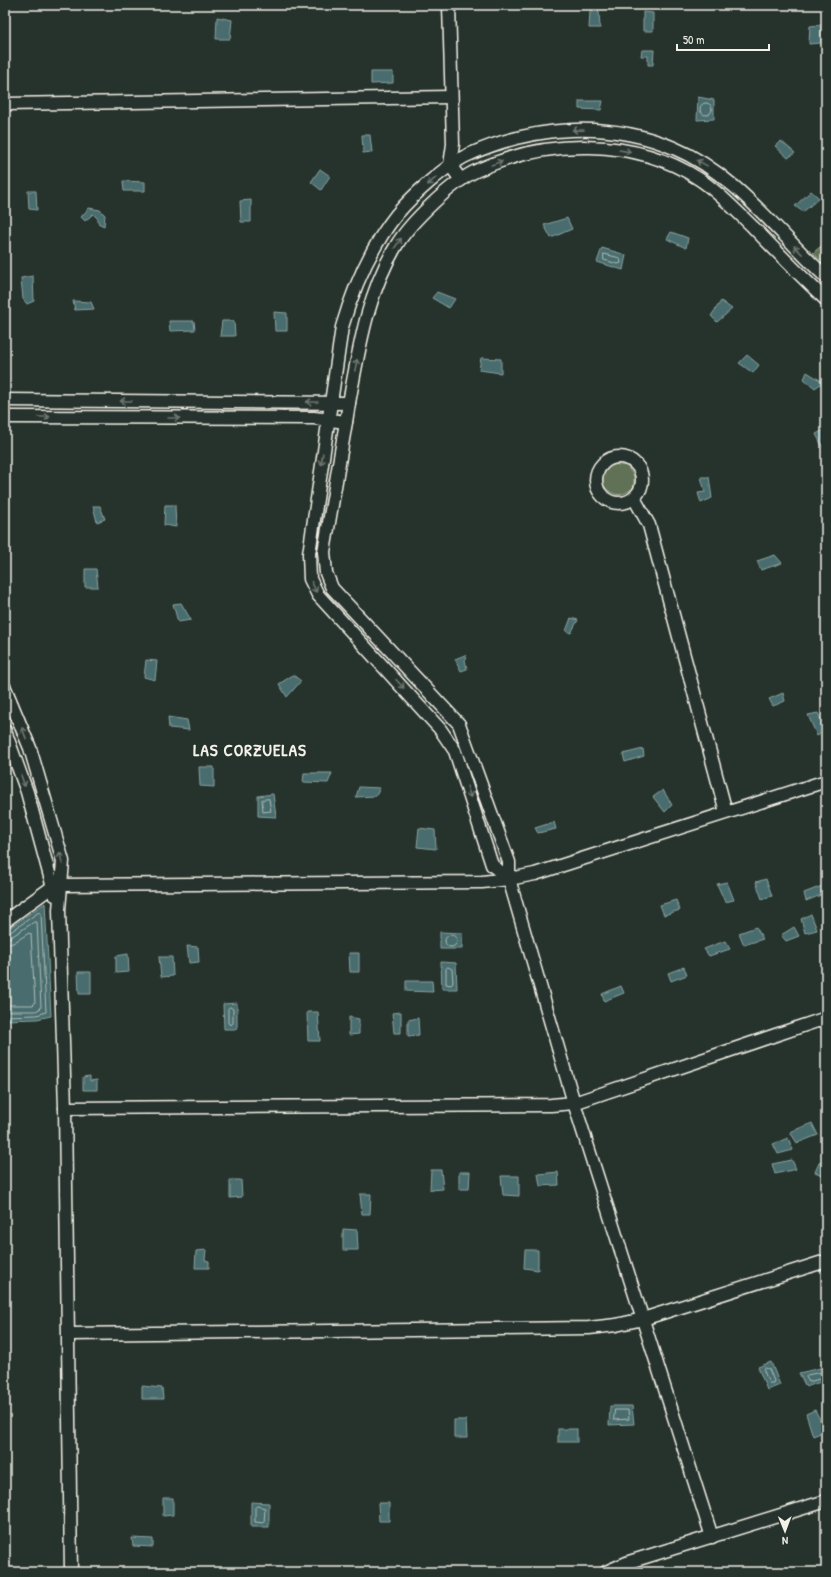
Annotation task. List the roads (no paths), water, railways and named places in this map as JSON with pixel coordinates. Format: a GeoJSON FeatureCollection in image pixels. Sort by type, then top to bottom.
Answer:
{"type":"FeatureCollection","features":[{"type":"Feature","properties":{"kind":"street"},"geometry":{"type":"LineString","coordinates":[[449,5],[453,144],[450,165],[461,180]]}},
{"type":"Feature","properties":{"kind":"street"},"geometry":{"type":"LineString","coordinates":[[5,104],[451,97]]}},
{"type":"Feature","properties":{"kind":"street"},"geometry":{"type":"LineString","coordinates":[[508,879],[492,864],[455,751],[440,729],[318,595],[310,579],[309,554],[342,327],[353,291],[365,264],[379,239],[398,213],[450,165],[467,156],[508,140],[541,133],[573,129],[605,131],[638,137],[675,148],[711,169],[740,191],[826,277]]}},
{"type":"Feature","properties":{"kind":"street"},"geometry":{"type":"LineString","coordinates":[[453,144],[467,156],[478,170]]}},
{"type":"Feature","properties":{"kind":"street"},"geometry":{"type":"LineString","coordinates":[[712,1536],[574,1102],[508,879],[509,862],[459,724],[332,588],[326,573],[324,552],[363,328],[382,271],[396,245],[415,220],[461,180],[478,170],[512,157],[546,150],[578,147],[607,148],[645,154],[669,162],[700,179],[731,206],[826,300]]}},
{"type":"Feature","properties":{"kind":"street"},"geometry":{"type":"LineString","coordinates":[[5,400],[349,403]]}},
{"type":"Feature","properties":{"kind":"street"},"geometry":{"type":"LineString","coordinates":[[5,417],[306,418],[346,422]]}},
{"type":"Feature","properties":{"kind":"street"},"geometry":{"type":"LineString","coordinates":[[634,498],[649,525],[726,812]]}},
{"type":"Feature","properties":{"kind":"street"},"geometry":{"type":"LineString","coordinates":[[5,688],[30,748],[63,861],[57,886]]}},
{"type":"Feature","properties":{"kind":"street"},"geometry":{"type":"LineString","coordinates":[[5,732],[27,792],[57,886],[59,910],[66,1108],[71,1572]]}},
{"type":"Feature","properties":{"kind":"street"},"geometry":{"type":"LineString","coordinates":[[5,921],[57,886],[482,882],[508,879],[535,874],[826,781]]}},
{"type":"Feature","properties":{"kind":"street"},"geometry":{"type":"LineString","coordinates":[[66,1108],[551,1105],[574,1102],[826,1018]]}},
{"type":"Feature","properties":{"kind":"street"},"geometry":{"type":"LineString","coordinates":[[69,1334],[589,1328],[616,1325],[643,1319],[826,1261]]}},
{"type":"Feature","properties":{"kind":"street"},"geometry":{"type":"LineString","coordinates":[[606,1572],[629,1562],[826,1501]]}},
{"type":"Feature","properties":{"kind":"water"},"geometry":{"type":"Polygon","coordinates":[[[590,11],[599,11],[600,28],[589,28],[590,11]]]}},
{"type":"Feature","properties":{"kind":"water"},"geometry":{"type":"Polygon","coordinates":[[[643,12],[653,13],[653,31],[643,31],[643,12]]]}},
{"type":"Feature","properties":{"kind":"water"},"geometry":{"type":"Polygon","coordinates":[[[217,17],[232,20],[230,39],[216,39],[217,17]]]}},
{"type":"Feature","properties":{"kind":"water"},"geometry":{"type":"Polygon","coordinates":[[[821,25],[821,43],[809,44],[810,26],[821,25]]]}},
{"type":"Feature","properties":{"kind":"water"},"geometry":{"type":"Polygon","coordinates":[[[642,50],[654,50],[653,65],[648,65],[648,56],[641,56],[642,50]]]}},
{"type":"Feature","properties":{"kind":"water"},"geometry":{"type":"Polygon","coordinates":[[[371,72],[393,72],[393,83],[371,84],[371,72]]]}},
{"type":"Feature","properties":{"kind":"water"},"geometry":{"type":"Polygon","coordinates":[[[698,97],[714,100],[714,119],[697,120],[698,97]]]}},
{"type":"Feature","properties":{"kind":"water"},"geometry":{"type":"Polygon","coordinates":[[[579,101],[603,101],[601,110],[579,109],[579,101]]]}},
{"type":"Feature","properties":{"kind":"water"},"geometry":{"type":"Polygon","coordinates":[[[362,135],[370,135],[372,152],[363,153],[362,135]]]}},
{"type":"Feature","properties":{"kind":"water"},"geometry":{"type":"Polygon","coordinates":[[[781,141],[795,153],[788,158],[775,146],[781,141]]]}},
{"type":"Feature","properties":{"kind":"water"},"geometry":{"type":"Polygon","coordinates":[[[320,169],[330,176],[321,190],[311,182],[320,169]]]}},
{"type":"Feature","properties":{"kind":"water"},"geometry":{"type":"Polygon","coordinates":[[[123,181],[145,182],[145,191],[124,191],[123,181]]]}},
{"type":"Feature","properties":{"kind":"water"},"geometry":{"type":"Polygon","coordinates":[[[28,191],[36,191],[37,210],[29,209],[28,191]]]}},
{"type":"Feature","properties":{"kind":"water"},"geometry":{"type":"Polygon","coordinates":[[[811,191],[819,198],[803,212],[795,206],[811,191]]]}},
{"type":"Feature","properties":{"kind":"water"},"geometry":{"type":"Polygon","coordinates":[[[251,200],[251,222],[241,222],[240,201],[251,200]]]}},
{"type":"Feature","properties":{"kind":"water"},"geometry":{"type":"Polygon","coordinates":[[[89,208],[100,210],[105,215],[104,226],[98,223],[98,219],[93,214],[85,221],[81,217],[89,208]]]}},
{"type":"Feature","properties":{"kind":"water"},"geometry":{"type":"Polygon","coordinates":[[[567,218],[572,229],[551,238],[544,225],[567,218]]]}},
{"type":"Feature","properties":{"kind":"water"},"geometry":{"type":"Polygon","coordinates":[[[671,232],[688,238],[686,248],[667,239],[671,232]]]}},
{"type":"Feature","properties":{"kind":"water"},"geometry":{"type":"Polygon","coordinates":[[[602,248],[626,255],[623,270],[597,262],[602,248]]]}},
{"type":"Feature","properties":{"kind":"water"},"geometry":{"type":"Polygon","coordinates":[[[33,276],[34,301],[27,304],[23,299],[21,278],[33,276]]]}},
{"type":"Feature","properties":{"kind":"water"},"geometry":{"type":"Polygon","coordinates":[[[437,292],[455,299],[449,308],[432,298],[437,292]]]}},
{"type":"Feature","properties":{"kind":"water"},"geometry":{"type":"Polygon","coordinates":[[[73,301],[91,302],[94,309],[75,310],[73,301]]]}},
{"type":"Feature","properties":{"kind":"water"},"geometry":{"type":"Polygon","coordinates":[[[721,301],[732,309],[717,322],[711,316],[721,301]]]}},
{"type":"Feature","properties":{"kind":"water"},"geometry":{"type":"Polygon","coordinates":[[[274,312],[287,313],[287,331],[275,331],[274,312]]]}},
{"type":"Feature","properties":{"kind":"water"},"geometry":{"type":"Polygon","coordinates":[[[169,321],[194,321],[195,330],[170,331],[169,321]]]}},
{"type":"Feature","properties":{"kind":"water"},"geometry":{"type":"Polygon","coordinates":[[[222,321],[234,321],[235,336],[220,336],[222,321]]]}},
{"type":"Feature","properties":{"kind":"water"},"geometry":{"type":"Polygon","coordinates":[[[747,355],[759,365],[753,373],[739,363],[747,355]]]}},
{"type":"Feature","properties":{"kind":"water"},"geometry":{"type":"Polygon","coordinates":[[[481,358],[501,359],[501,373],[479,370],[481,358]]]}},
{"type":"Feature","properties":{"kind":"water"},"geometry":{"type":"Polygon","coordinates":[[[807,372],[823,382],[815,388],[804,379],[807,372]]]}},
{"type":"Feature","properties":{"kind":"water"},"geometry":{"type":"Polygon","coordinates":[[[826,429],[826,442],[821,444],[816,434],[826,429]]]}},
{"type":"Feature","properties":{"kind":"water"},"geometry":{"type":"Polygon","coordinates":[[[701,477],[709,477],[712,498],[701,503],[698,493],[705,492],[701,477]]]}},
{"type":"Feature","properties":{"kind":"water"},"geometry":{"type":"Polygon","coordinates":[[[165,505],[175,505],[176,527],[164,525],[165,505]]]}},
{"type":"Feature","properties":{"kind":"water"},"geometry":{"type":"Polygon","coordinates":[[[93,506],[100,506],[105,519],[97,522],[93,506]]]}},
{"type":"Feature","properties":{"kind":"water"},"geometry":{"type":"Polygon","coordinates":[[[775,555],[782,563],[761,570],[757,561],[775,555]]]}},
{"type":"Feature","properties":{"kind":"water"},"geometry":{"type":"Polygon","coordinates":[[[85,569],[96,569],[98,587],[85,587],[85,569]]]}},
{"type":"Feature","properties":{"kind":"water"},"geometry":{"type":"Polygon","coordinates":[[[181,603],[191,620],[178,622],[173,604],[181,603]]]}},
{"type":"Feature","properties":{"kind":"water"},"geometry":{"type":"Polygon","coordinates":[[[571,618],[578,620],[571,633],[566,631],[571,618]]]}},
{"type":"Feature","properties":{"kind":"water"},"geometry":{"type":"Polygon","coordinates":[[[465,655],[467,657],[465,660],[467,669],[461,671],[455,659],[465,655]]]}},
{"type":"Feature","properties":{"kind":"water"},"geometry":{"type":"Polygon","coordinates":[[[146,660],[157,661],[155,680],[144,677],[146,660]]]}},
{"type":"Feature","properties":{"kind":"water"},"geometry":{"type":"Polygon","coordinates":[[[293,675],[301,681],[287,697],[279,684],[293,675]]]}},
{"type":"Feature","properties":{"kind":"water"},"geometry":{"type":"Polygon","coordinates":[[[783,693],[785,701],[773,706],[769,699],[783,693]]]}},
{"type":"Feature","properties":{"kind":"water"},"geometry":{"type":"Polygon","coordinates":[[[818,713],[826,731],[817,736],[808,715],[818,713]]]}},
{"type":"Feature","properties":{"kind":"water"},"geometry":{"type":"Polygon","coordinates":[[[168,717],[187,720],[189,730],[169,728],[168,717]]]}},
{"type":"Feature","properties":{"kind":"water"},"geometry":{"type":"Polygon","coordinates":[[[643,749],[644,756],[625,762],[623,754],[643,749]]]}},
{"type":"Feature","properties":{"kind":"water"},"geometry":{"type":"Polygon","coordinates":[[[199,767],[214,767],[214,787],[200,786],[199,767]]]}},
{"type":"Feature","properties":{"kind":"water"},"geometry":{"type":"Polygon","coordinates":[[[304,773],[332,773],[328,783],[303,782],[304,773]]]}},
{"type":"Feature","properties":{"kind":"water"},"geometry":{"type":"Polygon","coordinates":[[[359,787],[380,788],[376,796],[356,797],[359,787]]]}},
{"type":"Feature","properties":{"kind":"water"},"geometry":{"type":"Polygon","coordinates":[[[663,790],[672,805],[665,812],[653,797],[663,790]]]}},
{"type":"Feature","properties":{"kind":"water"},"geometry":{"type":"Polygon","coordinates":[[[273,794],[276,817],[258,816],[258,796],[273,794]]]}},
{"type":"Feature","properties":{"kind":"water"},"geometry":{"type":"Polygon","coordinates":[[[554,822],[556,829],[538,833],[535,828],[554,822]]]}},
{"type":"Feature","properties":{"kind":"water"},"geometry":{"type":"Polygon","coordinates":[[[419,828],[435,830],[436,849],[417,847],[419,828]]]}},
{"type":"Feature","properties":{"kind":"water"},"geometry":{"type":"Polygon","coordinates":[[[766,879],[772,896],[762,899],[756,882],[766,879]]]}},
{"type":"Feature","properties":{"kind":"water"},"geometry":{"type":"Polygon","coordinates":[[[727,882],[734,900],[725,902],[717,884],[727,882]]]}},
{"type":"Feature","properties":{"kind":"water"},"geometry":{"type":"Polygon","coordinates":[[[822,886],[826,893],[806,901],[804,893],[822,886]]]}},
{"type":"Feature","properties":{"kind":"water"},"geometry":{"type":"Polygon","coordinates":[[[676,900],[680,910],[664,915],[660,905],[676,900]]]}},
{"type":"Feature","properties":{"kind":"water"},"geometry":{"type":"Polygon","coordinates":[[[45,903],[51,1016],[37,1019],[5,1020],[5,931],[45,903]]]}},
{"type":"Feature","properties":{"kind":"water"},"geometry":{"type":"Polygon","coordinates":[[[811,914],[817,930],[805,933],[801,919],[811,914]]]}},
{"type":"Feature","properties":{"kind":"water"},"geometry":{"type":"Polygon","coordinates":[[[756,927],[763,939],[744,945],[739,933],[756,927]]]}},
{"type":"Feature","properties":{"kind":"water"},"geometry":{"type":"Polygon","coordinates":[[[794,927],[799,936],[786,941],[781,935],[794,927]]]}},
{"type":"Feature","properties":{"kind":"water"},"geometry":{"type":"Polygon","coordinates":[[[440,932],[462,933],[462,949],[440,949],[440,932]]]}},
{"type":"Feature","properties":{"kind":"water"},"geometry":{"type":"Polygon","coordinates":[[[725,941],[730,949],[709,956],[704,949],[725,941]]]}},
{"type":"Feature","properties":{"kind":"water"},"geometry":{"type":"Polygon","coordinates":[[[187,946],[198,947],[199,962],[189,963],[187,946]]]}},
{"type":"Feature","properties":{"kind":"water"},"geometry":{"type":"Polygon","coordinates":[[[349,953],[359,953],[359,972],[350,972],[349,953]]]}},
{"type":"Feature","properties":{"kind":"water"},"geometry":{"type":"Polygon","coordinates":[[[128,954],[129,972],[116,973],[116,956],[128,954]]]}},
{"type":"Feature","properties":{"kind":"water"},"geometry":{"type":"Polygon","coordinates":[[[159,957],[172,957],[173,976],[161,977],[159,957]]]}},
{"type":"Feature","properties":{"kind":"water"},"geometry":{"type":"Polygon","coordinates":[[[441,962],[456,963],[457,989],[442,989],[441,962]]]}},
{"type":"Feature","properties":{"kind":"water"},"geometry":{"type":"Polygon","coordinates":[[[684,967],[687,975],[671,981],[668,973],[684,967]]]}},
{"type":"Feature","properties":{"kind":"water"},"geometry":{"type":"Polygon","coordinates":[[[78,972],[91,972],[91,994],[79,994],[78,972]]]}},
{"type":"Feature","properties":{"kind":"water"},"geometry":{"type":"Polygon","coordinates":[[[406,981],[432,981],[433,992],[406,991],[406,981]]]}},
{"type":"Feature","properties":{"kind":"water"},"geometry":{"type":"Polygon","coordinates":[[[621,986],[624,993],[604,1001],[602,994],[621,986]]]}},
{"type":"Feature","properties":{"kind":"water"},"geometry":{"type":"Polygon","coordinates":[[[237,1003],[237,1029],[224,1029],[223,1004],[237,1003]]]}},
{"type":"Feature","properties":{"kind":"water"},"geometry":{"type":"Polygon","coordinates":[[[307,1012],[318,1012],[320,1041],[308,1041],[307,1012]]]}},
{"type":"Feature","properties":{"kind":"water"},"geometry":{"type":"Polygon","coordinates":[[[401,1012],[401,1033],[394,1033],[392,1013],[401,1012]]]}},
{"type":"Feature","properties":{"kind":"water"},"geometry":{"type":"Polygon","coordinates":[[[349,1017],[359,1019],[359,1034],[349,1035],[349,1017]]]}},
{"type":"Feature","properties":{"kind":"water"},"geometry":{"type":"Polygon","coordinates":[[[418,1018],[419,1035],[408,1036],[408,1020],[418,1018]]]}},
{"type":"Feature","properties":{"kind":"water"},"geometry":{"type":"Polygon","coordinates":[[[90,1076],[90,1081],[97,1080],[97,1090],[83,1090],[83,1077],[90,1076]]]}},
{"type":"Feature","properties":{"kind":"water"},"geometry":{"type":"Polygon","coordinates":[[[812,1123],[818,1135],[797,1143],[790,1132],[812,1123]]]}},
{"type":"Feature","properties":{"kind":"water"},"geometry":{"type":"Polygon","coordinates":[[[788,1138],[793,1150],[778,1154],[773,1144],[788,1138]]]}},
{"type":"Feature","properties":{"kind":"water"},"geometry":{"type":"Polygon","coordinates":[[[792,1160],[796,1169],[775,1174],[772,1164],[792,1160]]]}},
{"type":"Feature","properties":{"kind":"water"},"geometry":{"type":"Polygon","coordinates":[[[820,1161],[826,1165],[826,1177],[815,1172],[820,1161]]]}},
{"type":"Feature","properties":{"kind":"water"},"geometry":{"type":"Polygon","coordinates":[[[431,1170],[441,1170],[443,1189],[430,1190],[431,1170]]]}},
{"type":"Feature","properties":{"kind":"water"},"geometry":{"type":"Polygon","coordinates":[[[459,1172],[470,1172],[469,1189],[459,1189],[459,1172]]]}},
{"type":"Feature","properties":{"kind":"water"},"geometry":{"type":"Polygon","coordinates":[[[558,1172],[559,1185],[540,1186],[538,1174],[558,1172]]]}},
{"type":"Feature","properties":{"kind":"water"},"geometry":{"type":"Polygon","coordinates":[[[501,1176],[519,1176],[519,1196],[503,1195],[501,1176]]]}},
{"type":"Feature","properties":{"kind":"water"},"geometry":{"type":"Polygon","coordinates":[[[230,1180],[241,1180],[242,1197],[230,1198],[230,1180]]]}},
{"type":"Feature","properties":{"kind":"water"},"geometry":{"type":"Polygon","coordinates":[[[360,1194],[371,1194],[370,1214],[362,1214],[360,1194]]]}},
{"type":"Feature","properties":{"kind":"water"},"geometry":{"type":"Polygon","coordinates":[[[343,1229],[357,1230],[358,1250],[343,1250],[343,1229]]]}},
{"type":"Feature","properties":{"kind":"water"},"geometry":{"type":"Polygon","coordinates":[[[206,1250],[205,1260],[209,1261],[209,1268],[195,1268],[196,1251],[206,1250]]]}},
{"type":"Feature","properties":{"kind":"water"},"geometry":{"type":"Polygon","coordinates":[[[525,1250],[538,1250],[538,1270],[524,1268],[525,1250]]]}},
{"type":"Feature","properties":{"kind":"water"},"geometry":{"type":"Polygon","coordinates":[[[771,1362],[780,1385],[767,1390],[758,1367],[771,1362]]]}},
{"type":"Feature","properties":{"kind":"water"},"geometry":{"type":"Polygon","coordinates":[[[825,1367],[826,1380],[806,1387],[799,1373],[825,1367]]]}},
{"type":"Feature","properties":{"kind":"water"},"geometry":{"type":"Polygon","coordinates":[[[142,1386],[162,1388],[163,1399],[142,1399],[142,1386]]]}},
{"type":"Feature","properties":{"kind":"water"},"geometry":{"type":"Polygon","coordinates":[[[610,1406],[632,1406],[634,1424],[609,1425],[610,1406]]]}},
{"type":"Feature","properties":{"kind":"water"},"geometry":{"type":"Polygon","coordinates":[[[815,1410],[826,1431],[813,1436],[806,1414],[815,1410]]]}},
{"type":"Feature","properties":{"kind":"water"},"geometry":{"type":"Polygon","coordinates":[[[454,1420],[466,1420],[467,1438],[454,1438],[454,1420]]]}},
{"type":"Feature","properties":{"kind":"water"},"geometry":{"type":"Polygon","coordinates":[[[558,1429],[577,1429],[577,1442],[558,1442],[558,1429]]]}},
{"type":"Feature","properties":{"kind":"water"},"geometry":{"type":"Polygon","coordinates":[[[163,1498],[173,1498],[173,1515],[163,1516],[163,1498]]]}},
{"type":"Feature","properties":{"kind":"water"},"geometry":{"type":"Polygon","coordinates":[[[251,1502],[269,1503],[269,1527],[251,1527],[251,1502]]]}},
{"type":"Feature","properties":{"kind":"water"},"geometry":{"type":"Polygon","coordinates":[[[378,1503],[389,1503],[389,1521],[379,1521],[378,1503]]]}},
{"type":"Feature","properties":{"kind":"water"},"geometry":{"type":"Polygon","coordinates":[[[132,1538],[153,1539],[153,1547],[133,1546],[132,1538]]]}},
{"type":"Feature","properties":{"kind":"district","name":"LAS CORZUELAS"},"geometry":{"type":"Point","coordinates":[250,750]}}]}
